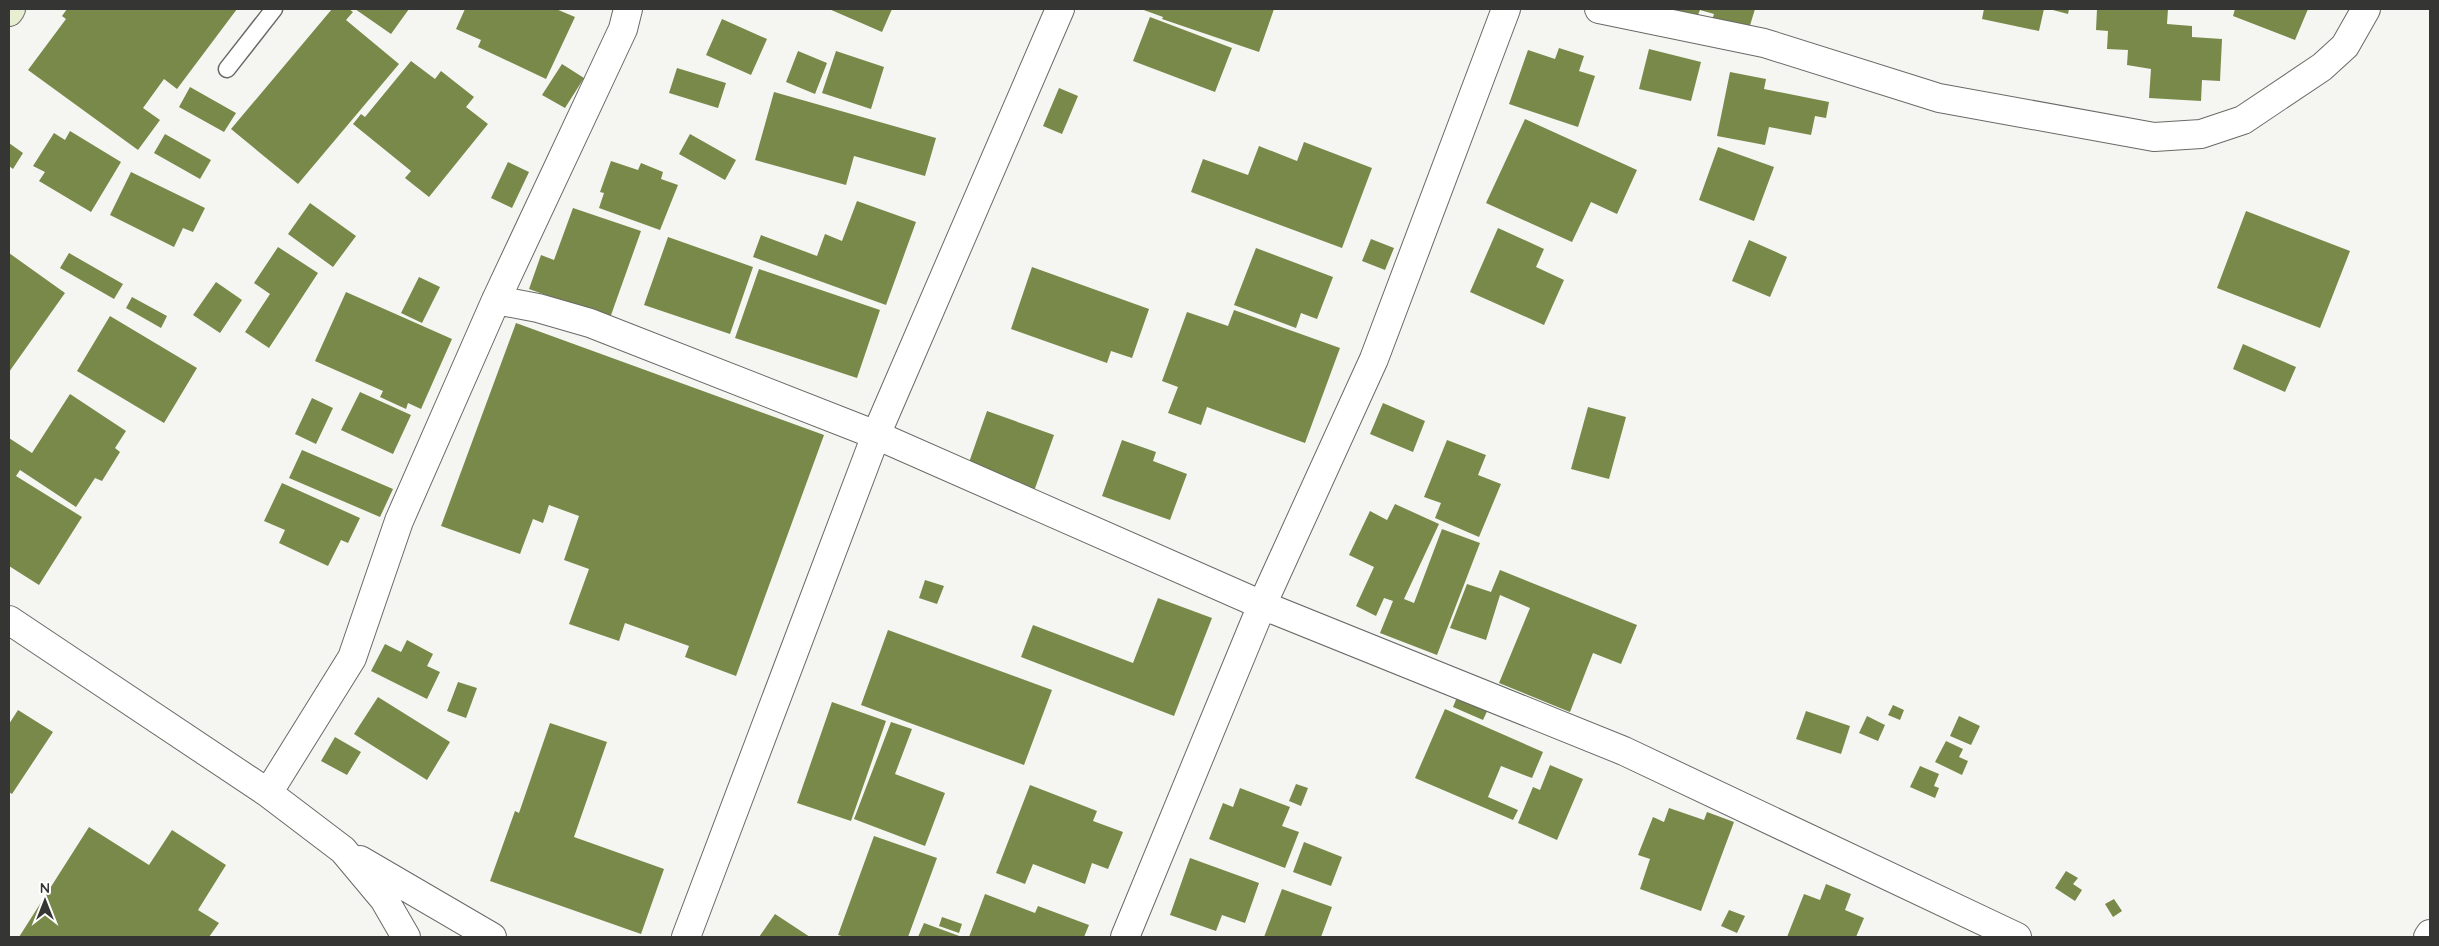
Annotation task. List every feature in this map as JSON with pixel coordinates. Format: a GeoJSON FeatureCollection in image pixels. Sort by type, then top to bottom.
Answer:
{"type":"FeatureCollection","features":[{"type":"Feature","properties":{"kind":"street"},"geometry":{"type":"LineString","coordinates":[[268,793],[352,658],[399,521],[496,300],[623,29],[628,9]]}},
{"type":"Feature","properties":{"kind":"street"},"geometry":{"type":"LineString","coordinates":[[686,937],[876,435],[1060,9]]}},
{"type":"Feature","properties":{"kind":"street"},"geometry":{"type":"LineString","coordinates":[[1125,937],[1262,605],[1374,360],[1506,9]]}},
{"type":"Feature","properties":{"kind":"street"},"geometry":{"type":"LineString","coordinates":[[1600,9],[1764,43],[1939,98],[2154,137],[2201,134],[2243,120],[2322,67],[2345,46],[2366,9]]}},
{"type":"Feature","properties":{"kind":"street"},"geometry":{"type":"LineString","coordinates":[[496,300],[538,308],[590,324],[876,435],[1262,605],[1624,751],[2017,937]]}},
{"type":"Feature","properties":{"kind":"street"},"geometry":{"type":"LineString","coordinates":[[9,620],[268,793],[342,850],[492,937]]}},
{"type":"Feature","properties":{"kind":"street"},"geometry":{"type":"LineString","coordinates":[[342,850],[384,899],[406,937]]}},
{"type":"Feature","properties":{"kind":"lane"},"geometry":{"type":"LineString","coordinates":[[227,69],[274,9]]}},
{"type":"Feature","properties":{"kind":"building"},"geometry":{"type":"Polygon","coordinates":[[[67,9],[237,9],[177,89],[164,79],[143,108],[160,120],[138,150],[28,70],[66,19],[62,16],[67,9]]]}},
{"type":"Feature","properties":{"kind":"building"},"geometry":{"type":"Polygon","coordinates":[[[332,9],[349,9],[353,12],[346,20],[399,64],[298,184],[231,129],[332,9]]]}},
{"type":"Feature","properties":{"kind":"building"},"geometry":{"type":"Polygon","coordinates":[[[355,9],[409,9],[391,34],[355,9]]]}},
{"type":"Feature","properties":{"kind":"building"},"geometry":{"type":"Polygon","coordinates":[[[465,9],[556,9],[575,17],[546,79],[478,47],[481,40],[456,29],[465,9]]]}},
{"type":"Feature","properties":{"kind":"building"},"geometry":{"type":"Polygon","coordinates":[[[829,9],[892,9],[882,32],[829,9]]]}},
{"type":"Feature","properties":{"kind":"building"},"geometry":{"type":"Polygon","coordinates":[[[1141,9],[1274,9],[1259,52],[1162,19],[1163,17],[1141,9]]]}},
{"type":"Feature","properties":{"kind":"building"},"geometry":{"type":"Polygon","coordinates":[[[1673,9],[1755,9],[1748,32],[1712,20],[1714,14],[1700,10],[1697,17],[1673,9]]]}},
{"type":"Feature","properties":{"kind":"building"},"geometry":{"type":"Polygon","coordinates":[[[1984,9],[2044,9],[2039,31],[1982,19],[1984,9]]]}},
{"type":"Feature","properties":{"kind":"building"},"geometry":{"type":"Polygon","coordinates":[[[2049,9],[2069,9],[2068,14],[2049,9]]]}},
{"type":"Feature","properties":{"kind":"building"},"geometry":{"type":"Polygon","coordinates":[[[2097,9],[2168,9],[2167,24],[2192,26],[2192,37],[2222,39],[2220,81],[2202,80],[2201,101],[2149,98],[2151,69],[2127,65],[2128,50],[2107,49],[2108,31],[2096,30],[2097,9]]]}},
{"type":"Feature","properties":{"kind":"building"},"geometry":{"type":"Polygon","coordinates":[[[2235,9],[2308,9],[2295,40],[2233,16],[2235,9]]]}},
{"type":"Feature","properties":{"kind":"building"},"geometry":{"type":"Polygon","coordinates":[[[1150,17],[1232,48],[1215,92],[1133,61],[1150,17]]]}},
{"type":"Feature","properties":{"kind":"building"},"geometry":{"type":"Polygon","coordinates":[[[722,19],[767,39],[751,75],[706,55],[722,19]]]}},
{"type":"Feature","properties":{"kind":"building"},"geometry":{"type":"Polygon","coordinates":[[[1559,48],[1584,56],[1579,71],[1595,76],[1578,127],[1509,104],[1528,50],[1555,59],[1559,48]]]}},
{"type":"Feature","properties":{"kind":"building"},"geometry":{"type":"Polygon","coordinates":[[[1649,49],[1701,62],[1691,101],[1639,89],[1649,49]]]}},
{"type":"Feature","properties":{"kind":"building"},"geometry":{"type":"Polygon","coordinates":[[[798,51],[827,63],[815,94],[786,82],[798,51]]]}},
{"type":"Feature","properties":{"kind":"building"},"geometry":{"type":"Polygon","coordinates":[[[836,51],[884,67],[871,109],[822,93],[836,51]]]}},
{"type":"Feature","properties":{"kind":"building"},"geometry":{"type":"Polygon","coordinates":[[[411,61],[435,79],[441,71],[474,97],[466,107],[488,124],[429,197],[405,178],[411,171],[353,124],[361,114],[365,117],[411,61]]]}},
{"type":"Feature","properties":{"kind":"building"},"geometry":{"type":"Polygon","coordinates":[[[562,64],[584,78],[565,108],[542,95],[562,64]]]}},
{"type":"Feature","properties":{"kind":"building"},"geometry":{"type":"Polygon","coordinates":[[[677,68],[726,83],[718,108],[669,93],[677,68]]]}},
{"type":"Feature","properties":{"kind":"building"},"geometry":{"type":"Polygon","coordinates":[[[1730,72],[1766,79],[1764,89],[1829,102],[1826,118],[1815,116],[1811,135],[1769,127],[1765,145],[1717,136],[1730,72]]]}},
{"type":"Feature","properties":{"kind":"building"},"geometry":{"type":"Polygon","coordinates":[[[190,87],[236,113],[224,132],[179,107],[190,87]]]}},
{"type":"Feature","properties":{"kind":"building"},"geometry":{"type":"Polygon","coordinates":[[[1059,88],[1078,96],[1062,134],[1043,126],[1059,88]]]}},
{"type":"Feature","properties":{"kind":"building"},"geometry":{"type":"Polygon","coordinates":[[[774,92],[936,138],[925,176],[854,156],[846,185],[755,160],[774,92]]]}},
{"type":"Feature","properties":{"kind":"building"},"geometry":{"type":"Polygon","coordinates":[[[1525,119],[1637,170],[1617,214],[1591,202],[1572,242],[1486,203],[1525,119]]]}},
{"type":"Feature","properties":{"kind":"building"},"geometry":{"type":"Polygon","coordinates":[[[70,131],[121,162],[91,212],[39,181],[45,172],[33,166],[54,133],[65,140],[70,131]]]}},
{"type":"Feature","properties":{"kind":"building"},"geometry":{"type":"Polygon","coordinates":[[[165,134],[211,160],[200,179],[154,153],[165,134]]]}},
{"type":"Feature","properties":{"kind":"building"},"geometry":{"type":"Polygon","coordinates":[[[690,134],[736,160],[725,180],[679,154],[690,134]]]}},
{"type":"Feature","properties":{"kind":"building"},"geometry":{"type":"Polygon","coordinates":[[[1304,142],[1372,168],[1342,248],[1191,192],[1203,159],[1248,175],[1259,146],[1297,161],[1304,142]]]}},
{"type":"Feature","properties":{"kind":"building"},"geometry":{"type":"Polygon","coordinates":[[[9,143],[23,153],[13,169],[9,166],[9,143]]]}},
{"type":"Feature","properties":{"kind":"building"},"geometry":{"type":"Polygon","coordinates":[[[1718,147],[1774,167],[1754,221],[1699,200],[1718,147]]]}},
{"type":"Feature","properties":{"kind":"building"},"geometry":{"type":"Polygon","coordinates":[[[611,161],[638,170],[641,163],[663,172],[661,179],[678,185],[660,230],[599,208],[604,193],[600,192],[611,161]]]}},
{"type":"Feature","properties":{"kind":"building"},"geometry":{"type":"Polygon","coordinates":[[[508,162],[529,172],[512,208],[491,198],[508,162]]]}},
{"type":"Feature","properties":{"kind":"building"},"geometry":{"type":"Polygon","coordinates":[[[131,172],[205,208],[193,232],[183,228],[174,247],[110,215],[131,172]]]}},
{"type":"Feature","properties":{"kind":"building"},"geometry":{"type":"Polygon","coordinates":[[[857,201],[916,222],[886,305],[753,257],[761,235],[817,256],[825,234],[842,241],[857,201]]]}},
{"type":"Feature","properties":{"kind":"building"},"geometry":{"type":"Polygon","coordinates":[[[310,203],[356,236],[333,267],[288,234],[310,203]]]}},
{"type":"Feature","properties":{"kind":"building"},"geometry":{"type":"Polygon","coordinates":[[[573,208],[641,231],[610,318],[529,289],[541,255],[554,260],[573,208]]]}},
{"type":"Feature","properties":{"kind":"building"},"geometry":{"type":"Polygon","coordinates":[[[2246,211],[2350,251],[2320,328],[2217,288],[2246,211]]]}},
{"type":"Feature","properties":{"kind":"building"},"geometry":{"type":"Polygon","coordinates":[[[1498,228],[1544,249],[1536,267],[1564,280],[1544,325],[1470,292],[1498,228]]]}},
{"type":"Feature","properties":{"kind":"building"},"geometry":{"type":"Polygon","coordinates":[[[668,237],[753,267],[730,334],[644,305],[668,237]]]}},
{"type":"Feature","properties":{"kind":"building"},"geometry":{"type":"Polygon","coordinates":[[[1371,239],[1394,248],[1385,270],[1362,261],[1371,239]]]}},
{"type":"Feature","properties":{"kind":"building"},"geometry":{"type":"Polygon","coordinates":[[[1749,240],[1787,257],[1770,297],[1732,281],[1749,240]]]}},
{"type":"Feature","properties":{"kind":"building"},"geometry":{"type":"Polygon","coordinates":[[[278,247],[318,273],[269,348],[245,332],[270,294],[254,283],[278,247]]]}},
{"type":"Feature","properties":{"kind":"building"},"geometry":{"type":"Polygon","coordinates":[[[1256,248],[1333,277],[1317,319],[1301,313],[1296,328],[1234,305],[1256,248]]]}},
{"type":"Feature","properties":{"kind":"building"},"geometry":{"type":"Polygon","coordinates":[[[9,253],[65,293],[9,372],[9,253]]]}},
{"type":"Feature","properties":{"kind":"building"},"geometry":{"type":"Polygon","coordinates":[[[69,253],[123,284],[114,299],[60,268],[69,253]]]}},
{"type":"Feature","properties":{"kind":"building"},"geometry":{"type":"Polygon","coordinates":[[[1032,267],[1149,309],[1132,358],[1111,351],[1107,363],[1011,329],[1032,267]]]}},
{"type":"Feature","properties":{"kind":"building"},"geometry":{"type":"Polygon","coordinates":[[[759,269],[880,310],[857,378],[735,338],[759,269]]]}},
{"type":"Feature","properties":{"kind":"building"},"geometry":{"type":"Polygon","coordinates":[[[419,277],[440,287],[422,323],[401,313],[419,277]]]}},
{"type":"Feature","properties":{"kind":"building"},"geometry":{"type":"Polygon","coordinates":[[[216,282],[242,300],[220,333],[193,315],[216,282]]]}},
{"type":"Feature","properties":{"kind":"building"},"geometry":{"type":"Polygon","coordinates":[[[346,292],[452,339],[421,409],[408,403],[406,409],[380,397],[383,391],[315,361],[346,292]]]}},
{"type":"Feature","properties":{"kind":"building"},"geometry":{"type":"Polygon","coordinates":[[[132,297],[167,316],[161,328],[126,308],[132,297]]]}},
{"type":"Feature","properties":{"kind":"building"},"geometry":{"type":"Polygon","coordinates":[[[1234,310],[1340,348],[1305,443],[1207,407],[1201,425],[1168,413],[1178,387],[1162,381],[1187,312],[1228,326],[1234,310]]]}},
{"type":"Feature","properties":{"kind":"building"},"geometry":{"type":"Polygon","coordinates":[[[110,316],[197,368],[164,423],[77,371],[110,316]]]}},
{"type":"Feature","properties":{"kind":"building"},"geometry":{"type":"Polygon","coordinates":[[[516,323],[824,435],[736,676],[685,657],[689,646],[625,623],[619,641],[569,624],[589,569],[564,560],[579,516],[549,505],[543,523],[533,519],[520,554],[441,526],[516,323]]]}},
{"type":"Feature","properties":{"kind":"building"},"geometry":{"type":"Polygon","coordinates":[[[2243,344],[2296,367],[2285,392],[2233,369],[2243,344]]]}},
{"type":"Feature","properties":{"kind":"building"},"geometry":{"type":"Polygon","coordinates":[[[360,392],[411,415],[393,454],[341,430],[360,392]]]}},
{"type":"Feature","properties":{"kind":"building"},"geometry":{"type":"Polygon","coordinates":[[[70,394],[126,431],[115,448],[120,452],[102,481],[95,478],[76,507],[20,470],[16,476],[82,517],[39,585],[9,566],[9,438],[32,453],[70,394]]]}},
{"type":"Feature","properties":{"kind":"building"},"geometry":{"type":"Polygon","coordinates":[[[312,398],[333,408],[316,444],[295,434],[312,398]]]}},
{"type":"Feature","properties":{"kind":"building"},"geometry":{"type":"Polygon","coordinates":[[[1383,403],[1425,421],[1413,452],[1370,434],[1383,403]]]}},
{"type":"Feature","properties":{"kind":"building"},"geometry":{"type":"Polygon","coordinates":[[[1588,407],[1626,417],[1609,479],[1571,469],[1588,407]]]}},
{"type":"Feature","properties":{"kind":"building"},"geometry":{"type":"Polygon","coordinates":[[[987,411],[1054,435],[1033,494],[966,471],[987,411]]]}},
{"type":"Feature","properties":{"kind":"building"},"geometry":{"type":"Polygon","coordinates":[[[1122,440],[1156,452],[1153,461],[1187,474],[1170,520],[1102,496],[1122,440]]]}},
{"type":"Feature","properties":{"kind":"building"},"geometry":{"type":"Polygon","coordinates":[[[1447,440],[1486,455],[1478,475],[1501,484],[1479,537],[1435,518],[1441,503],[1424,497],[1447,440]]]}},
{"type":"Feature","properties":{"kind":"building"},"geometry":{"type":"Polygon","coordinates":[[[302,450],[393,489],[380,517],[289,478],[302,450]]]}},
{"type":"Feature","properties":{"kind":"building"},"geometry":{"type":"Polygon","coordinates":[[[282,483],[360,518],[348,543],[341,540],[328,566],[279,543],[285,530],[264,521],[282,483]]]}},
{"type":"Feature","properties":{"kind":"building"},"geometry":{"type":"Polygon","coordinates":[[[1395,504],[1439,524],[1404,599],[1414,603],[1442,529],[1480,543],[1437,655],[1380,633],[1393,601],[1384,598],[1376,616],[1356,606],[1374,567],[1349,555],[1370,511],[1387,520],[1395,504]]]}},
{"type":"Feature","properties":{"kind":"building"},"geometry":{"type":"Polygon","coordinates":[[[1500,570],[1637,625],[1621,664],[1593,653],[1570,712],[1499,683],[1530,608],[1500,595],[1486,640],[1450,628],[1467,584],[1491,592],[1500,570]]]}},
{"type":"Feature","properties":{"kind":"building"},"geometry":{"type":"Polygon","coordinates":[[[925,580],[944,586],[937,604],[919,598],[925,580]]]}},
{"type":"Feature","properties":{"kind":"building"},"geometry":{"type":"Polygon","coordinates":[[[1158,598],[1212,618],[1174,716],[1021,657],[1033,625],[1133,663],[1158,598]]]}},
{"type":"Feature","properties":{"kind":"building"},"geometry":{"type":"Polygon","coordinates":[[[888,630],[1052,690],[1024,765],[861,705],[888,630]]]}},
{"type":"Feature","properties":{"kind":"building"},"geometry":{"type":"Polygon","coordinates":[[[407,640],[433,654],[427,666],[440,672],[427,699],[371,671],[385,644],[401,652],[407,640]]]}},
{"type":"Feature","properties":{"kind":"building"},"geometry":{"type":"Polygon","coordinates":[[[458,682],[477,688],[466,718],[447,711],[458,682]]]}},
{"type":"Feature","properties":{"kind":"building"},"geometry":{"type":"Polygon","coordinates":[[[1459,692],[1490,705],[1483,720],[1453,707],[1459,692]]]}},
{"type":"Feature","properties":{"kind":"building"},"geometry":{"type":"Polygon","coordinates":[[[378,697],[450,742],[427,780],[354,734],[378,697]]]}},
{"type":"Feature","properties":{"kind":"building"},"geometry":{"type":"Polygon","coordinates":[[[832,702],[886,721],[851,821],[797,803],[832,702]]]}},
{"type":"Feature","properties":{"kind":"building"},"geometry":{"type":"Polygon","coordinates":[[[1893,705],[1904,710],[1900,720],[1888,715],[1893,705]]]}},
{"type":"Feature","properties":{"kind":"building"},"geometry":{"type":"Polygon","coordinates":[[[1445,709],[1543,752],[1532,778],[1501,766],[1488,797],[1518,810],[1513,820],[1415,778],[1445,709]]]}},
{"type":"Feature","properties":{"kind":"building"},"geometry":{"type":"Polygon","coordinates":[[[18,710],[53,732],[12,794],[9,792],[9,724],[18,710]]]}},
{"type":"Feature","properties":{"kind":"building"},"geometry":{"type":"Polygon","coordinates":[[[1806,711],[1850,726],[1841,754],[1796,739],[1806,711]]]}},
{"type":"Feature","properties":{"kind":"building"},"geometry":{"type":"Polygon","coordinates":[[[1867,716],[1885,725],[1878,741],[1859,733],[1867,716]]]}},
{"type":"Feature","properties":{"kind":"building"},"geometry":{"type":"Polygon","coordinates":[[[1959,716],[1980,726],[1971,745],[1950,736],[1959,716]]]}},
{"type":"Feature","properties":{"kind":"building"},"geometry":{"type":"Polygon","coordinates":[[[891,722],[912,729],[895,774],[945,793],[925,846],[854,819],[891,722]]]}},
{"type":"Feature","properties":{"kind":"building"},"geometry":{"type":"Polygon","coordinates":[[[550,723],[607,742],[574,837],[664,869],[641,934],[490,881],[515,811],[519,813],[550,723]]]}},
{"type":"Feature","properties":{"kind":"building"},"geometry":{"type":"Polygon","coordinates":[[[335,737],[361,752],[347,775],[321,761],[335,737]]]}},
{"type":"Feature","properties":{"kind":"building"},"geometry":{"type":"Polygon","coordinates":[[[1946,741],[1963,749],[1959,757],[1968,761],[1962,775],[1935,762],[1946,741]]]}},
{"type":"Feature","properties":{"kind":"building"},"geometry":{"type":"Polygon","coordinates":[[[1550,765],[1583,779],[1557,840],[1518,823],[1533,787],[1540,790],[1550,765]]]}},
{"type":"Feature","properties":{"kind":"building"},"geometry":{"type":"Polygon","coordinates":[[[1920,766],[1939,774],[1934,786],[1939,788],[1935,798],[1910,787],[1920,766]]]}},
{"type":"Feature","properties":{"kind":"building"},"geometry":{"type":"Polygon","coordinates":[[[1296,784],[1308,788],[1301,806],[1289,801],[1296,784]]]}},
{"type":"Feature","properties":{"kind":"building"},"geometry":{"type":"Polygon","coordinates":[[[1030,785],[1097,811],[1093,821],[1123,832],[1108,869],[1092,863],[1085,884],[1033,864],[1025,884],[996,873],[1030,785]]]}},
{"type":"Feature","properties":{"kind":"building"},"geometry":{"type":"Polygon","coordinates":[[[1240,788],[1290,807],[1282,826],[1299,832],[1285,868],[1209,839],[1223,803],[1233,807],[1240,788]]]}},
{"type":"Feature","properties":{"kind":"building"},"geometry":{"type":"Polygon","coordinates":[[[1669,808],[1704,820],[1707,812],[1734,822],[1701,911],[1640,889],[1650,859],[1638,855],[1653,817],[1664,822],[1669,808]]]}},
{"type":"Feature","properties":{"kind":"building"},"geometry":{"type":"Polygon","coordinates":[[[89,827],[149,865],[172,830],[226,865],[198,910],[219,923],[209,937],[19,937],[89,827]]]}},
{"type":"Feature","properties":{"kind":"building"},"geometry":{"type":"Polygon","coordinates":[[[874,836],[937,858],[908,937],[845,937],[838,935],[874,836]]]}},
{"type":"Feature","properties":{"kind":"building"},"geometry":{"type":"Polygon","coordinates":[[[1304,842],[1342,857],[1331,886],[1293,872],[1304,842]]]}},
{"type":"Feature","properties":{"kind":"building"},"geometry":{"type":"Polygon","coordinates":[[[1190,858],[1259,883],[1245,923],[1222,915],[1216,931],[1170,915],[1190,858]]]}},
{"type":"Feature","properties":{"kind":"building"},"geometry":{"type":"Polygon","coordinates":[[[2066,871],[2078,878],[2073,884],[2082,890],[2075,901],[2055,888],[2066,871]]]}},
{"type":"Feature","properties":{"kind":"building"},"geometry":{"type":"Polygon","coordinates":[[[1826,884],[1851,894],[1845,910],[1864,918],[1856,937],[1787,937],[1804,894],[1820,900],[1826,884]]]}},
{"type":"Feature","properties":{"kind":"building"},"geometry":{"type":"Polygon","coordinates":[[[1282,889],[1332,907],[1321,937],[1264,937],[1282,889]]]}},
{"type":"Feature","properties":{"kind":"building"},"geometry":{"type":"Polygon","coordinates":[[[985,894],[1035,913],[1038,906],[1089,925],[1084,937],[969,937],[985,894]]]}},
{"type":"Feature","properties":{"kind":"building"},"geometry":{"type":"Polygon","coordinates":[[[2114,899],[2122,911],[2113,917],[2105,904],[2114,899]]]}},
{"type":"Feature","properties":{"kind":"building"},"geometry":{"type":"Polygon","coordinates":[[[1729,910],[1745,916],[1737,933],[1721,926],[1729,910]]]}},
{"type":"Feature","properties":{"kind":"building"},"geometry":{"type":"Polygon","coordinates":[[[775,914],[810,937],[759,937],[775,914]]]}},
{"type":"Feature","properties":{"kind":"building"},"geometry":{"type":"Polygon","coordinates":[[[942,917],[962,924],[959,933],[939,926],[942,917]]]}},
{"type":"Feature","properties":{"kind":"building"},"geometry":{"type":"Polygon","coordinates":[[[924,923],[962,937],[918,937],[924,923]]]}}]}
